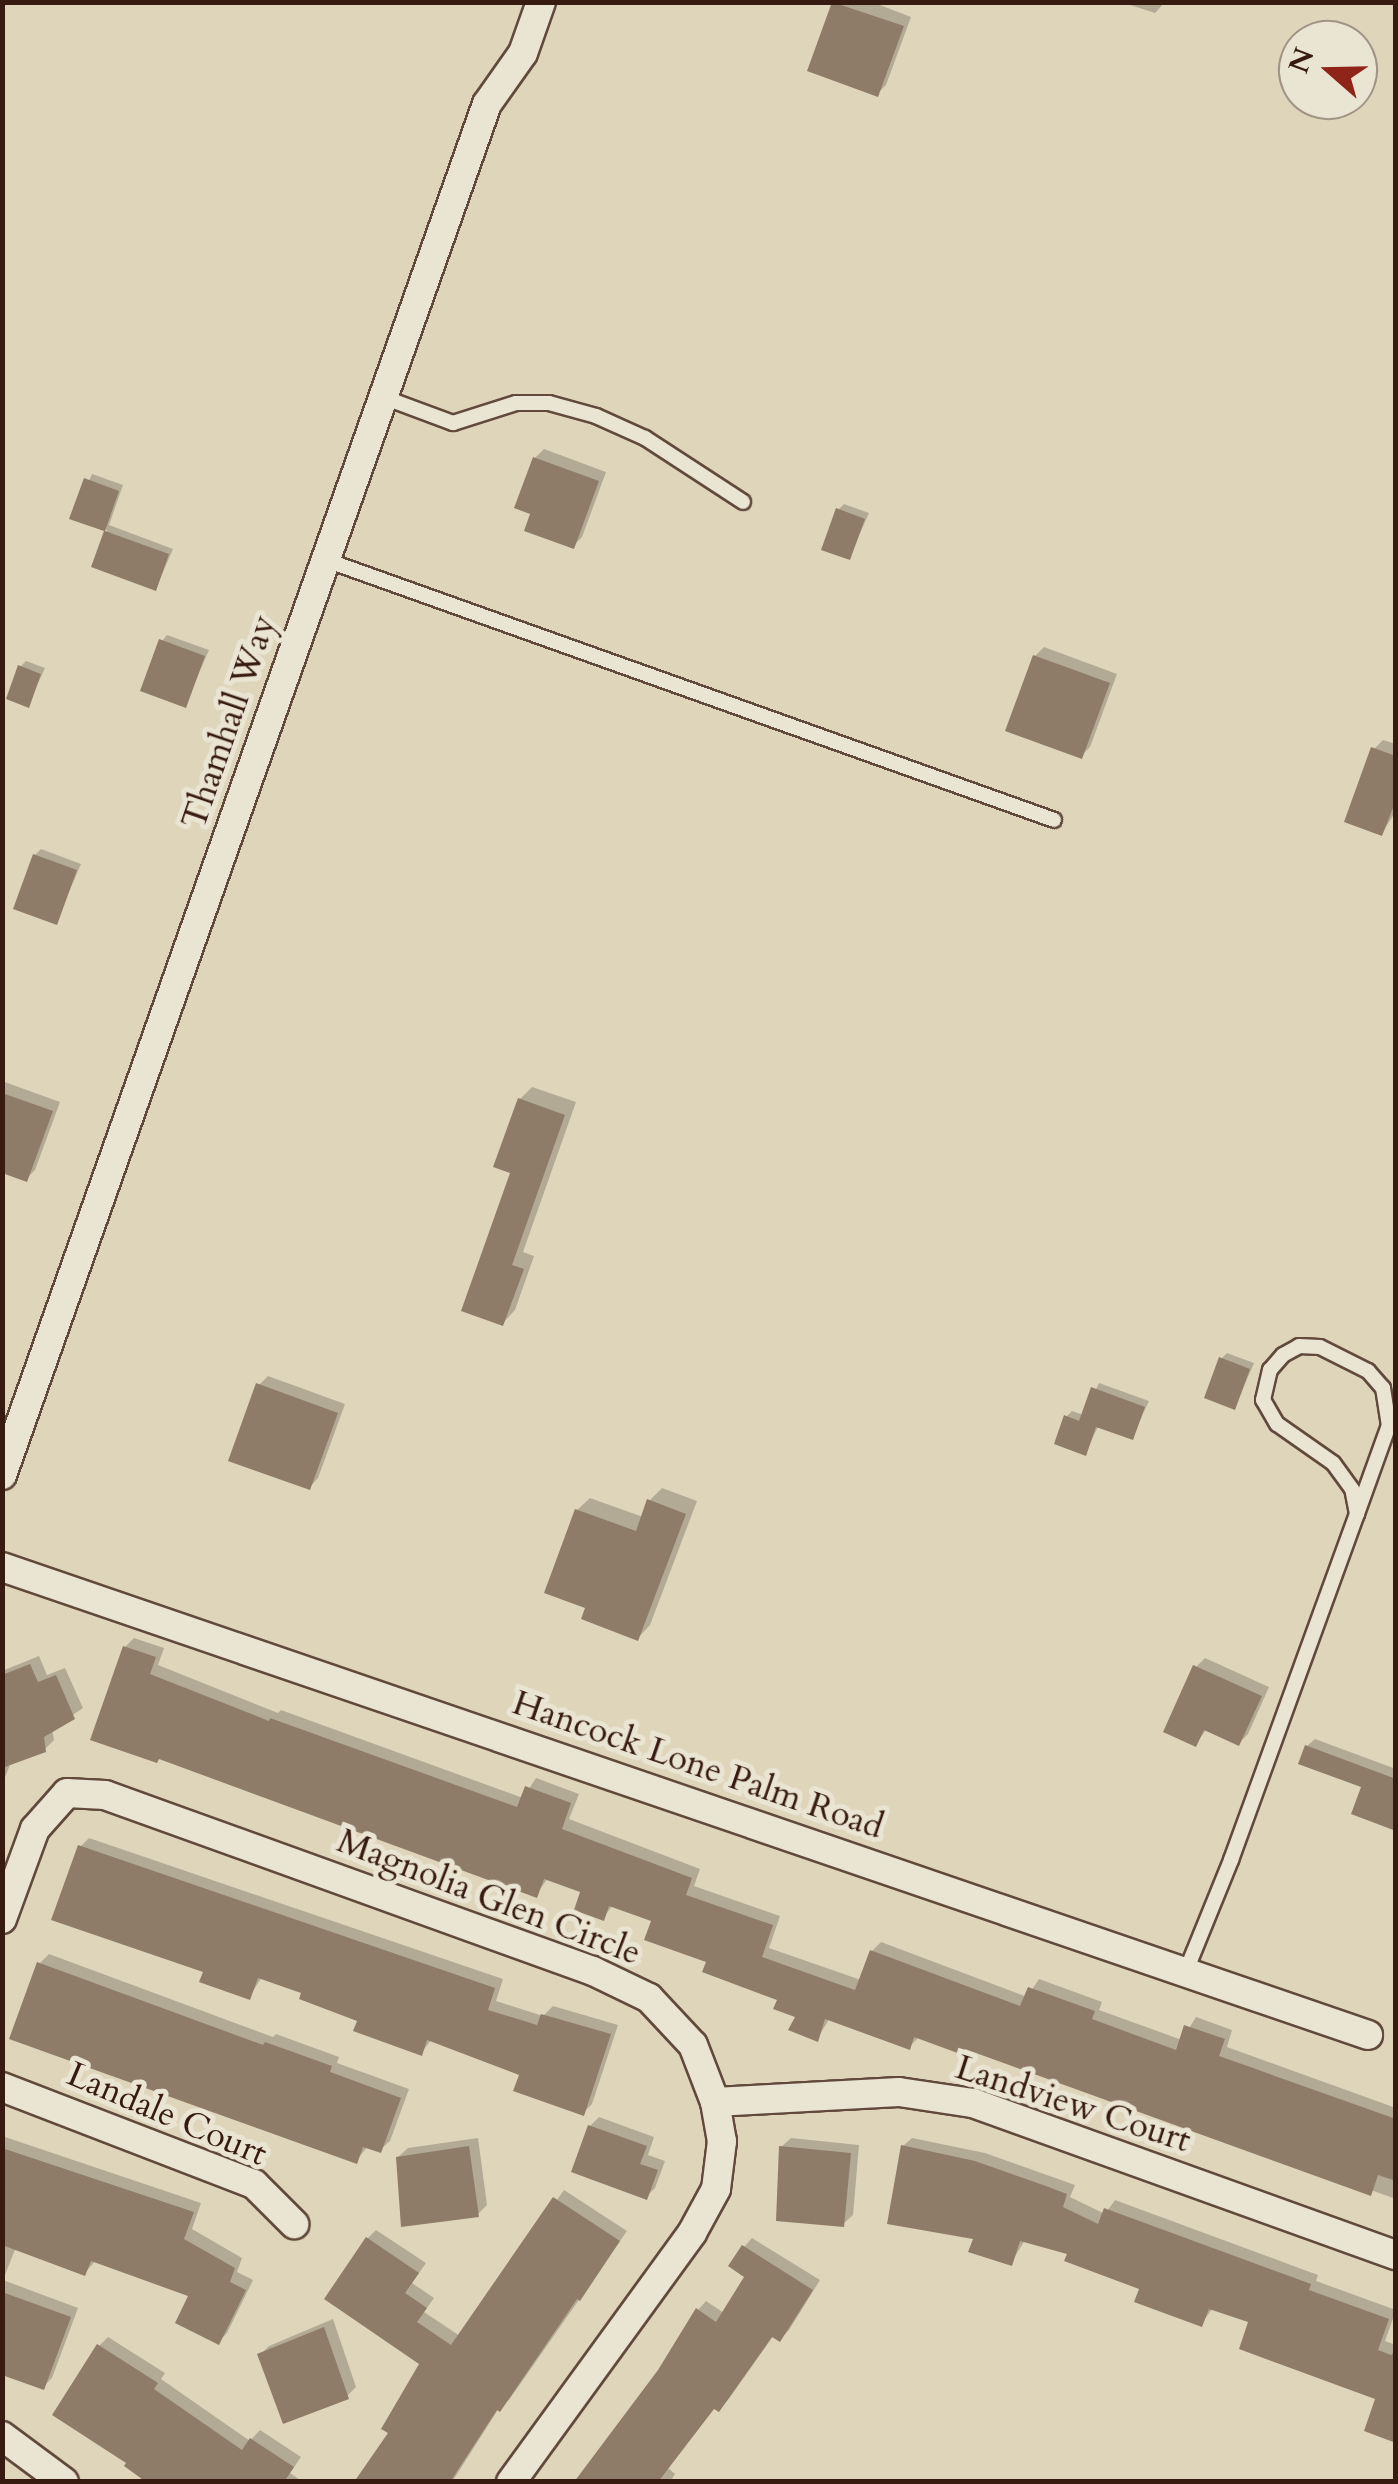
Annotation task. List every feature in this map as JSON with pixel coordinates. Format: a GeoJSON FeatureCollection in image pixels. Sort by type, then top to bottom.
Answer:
{"type":"FeatureCollection","features":[{"type":"Feature","properties":{"kind":"street","name":"Thamhall Way"},"geometry":{"type":"LineString","coordinates":[[2,1475],[487,104],[523,53],[540,2]]}},
{"type":"Feature","properties":{"kind":"street","name":"Hancock Lone Palm Road"},"geometry":{"type":"LineString","coordinates":[[2,1566],[1368,2035]]}},
{"type":"Feature","properties":{"kind":"street","name":"Magnolia Glen Circle"},"geometry":{"type":"LineString","coordinates":[[2,1919],[35,1829],[67,1793],[105,1794],[593,1971],[649,1998],[694,2045],[715,2102],[722,2140],[716,2188],[692,2233],[511,2482]]}},
{"type":"Feature","properties":{"kind":"street","name":"Landale Court"},"geometry":{"type":"LineString","coordinates":[[2,2087],[254,2184],[294,2224]]}},
{"type":"Feature","properties":{"kind":"street","name":"Landview Court"},"geometry":{"type":"LineString","coordinates":[[715,2102],[898,2092],[973,2103],[1396,2255]]}},
{"type":"Feature","properties":{"kind":"street"},"geometry":{"type":"LineString","coordinates":[[2,2436],[64,2482]]}},
{"type":"Feature","properties":{"kind":"lane"},"geometry":{"type":"LineString","coordinates":[[383,398],[453,423],[516,403],[565,407],[645,438],[743,502]]}},
{"type":"Feature","properties":{"kind":"lane"},"geometry":{"type":"LineString","coordinates":[[326,560],[1054,820]]}},
{"type":"Feature","properties":{"kind":"lane"},"geometry":{"type":"LineString","coordinates":[[1186,1971],[1227,1873],[1357,1514],[1388,1425],[1384,1388],[1368,1372],[1320,1347],[1300,1346],[1283,1354],[1270,1370],[1263,1400],[1277,1424],[1334,1463],[1352,1488],[1357,1514]]}},
{"type":"Feature","properties":{"kind":"building"},"geometry":{"type":"Polygon","coordinates":[[[832,2],[904,26],[878,97],[807,71],[832,2]]]}},
{"type":"Feature","properties":{"kind":"building"},"geometry":{"type":"Polygon","coordinates":[[[533,457],[599,481],[574,549],[524,531],[530,514],[514,508],[533,457]]]}},
{"type":"Feature","properties":{"kind":"building"},"geometry":{"type":"Polygon","coordinates":[[[84,478],[119,491],[105,531],[169,554],[156,591],[91,567],[104,531],[69,519],[84,478]]]}},
{"type":"Feature","properties":{"kind":"building"},"geometry":{"type":"Polygon","coordinates":[[[836,508],[865,519],[850,560],[821,550],[836,508]]]}},
{"type":"Feature","properties":{"kind":"building"},"geometry":{"type":"Polygon","coordinates":[[[159,639],[205,656],[186,708],[140,691],[159,639]]]}},
{"type":"Feature","properties":{"kind":"building"},"geometry":{"type":"Polygon","coordinates":[[[1033,655],[1110,683],[1082,759],[1005,731],[1033,655]]]}},
{"type":"Feature","properties":{"kind":"building"},"geometry":{"type":"Polygon","coordinates":[[[18,665],[41,674],[29,708],[6,699],[18,665]]]}},
{"type":"Feature","properties":{"kind":"building"},"geometry":{"type":"Polygon","coordinates":[[[1371,747],[1396,756],[1396,800],[1382,836],[1344,822],[1371,747]]]}},
{"type":"Feature","properties":{"kind":"building"},"geometry":{"type":"Polygon","coordinates":[[[33,854],[77,870],[57,925],[13,909],[33,854]]]}},
{"type":"Feature","properties":{"kind":"building"},"geometry":{"type":"Polygon","coordinates":[[[2,1093],[53,1111],[27,1182],[2,1173],[2,1093]]]}},
{"type":"Feature","properties":{"kind":"building"},"geometry":{"type":"Polygon","coordinates":[[[518,1098],[565,1115],[512,1265],[524,1269],[503,1326],[461,1311],[510,1173],[493,1167],[518,1098]]]}},
{"type":"Feature","properties":{"kind":"building"},"geometry":{"type":"Polygon","coordinates":[[[1219,1357],[1250,1369],[1235,1410],[1204,1398],[1219,1357]]]}},
{"type":"Feature","properties":{"kind":"building"},"geometry":{"type":"Polygon","coordinates":[[[256,1383],[338,1413],[310,1490],[228,1461],[256,1383]]]}},
{"type":"Feature","properties":{"kind":"building"},"geometry":{"type":"Polygon","coordinates":[[[1091,1387],[1145,1407],[1133,1440],[1096,1427],[1086,1456],[1054,1444],[1064,1415],[1079,1421],[1091,1387]]]}},
{"type":"Feature","properties":{"kind":"building"},"geometry":{"type":"Polygon","coordinates":[[[647,1499],[686,1514],[638,1641],[581,1619],[585,1608],[544,1593],[575,1509],[636,1531],[647,1499]]]}},
{"type":"Feature","properties":{"kind":"building"},"geometry":{"type":"Polygon","coordinates":[[[123,1646],[156,1657],[150,1674],[269,1721],[270,1718],[517,1807],[525,1786],[571,1803],[562,1829],[692,1878],[686,1895],[773,1925],[762,1957],[855,1990],[870,1950],[1020,2006],[1028,1987],[1095,2011],[1092,2019],[1176,2050],[1184,2025],[1225,2039],[1219,2056],[1396,2119],[1396,2181],[1378,2175],[1371,2196],[965,2049],[963,2055],[914,2037],[910,2050],[825,2019],[818,2042],[788,2030],[795,2017],[773,2009],[777,2000],[702,1972],[706,1962],[644,1940],[651,1921],[609,1906],[604,1921],[574,1910],[580,1892],[544,1879],[537,1898],[159,1759],[157,1763],[90,1740],[123,1646]]]}},
{"type":"Feature","properties":{"kind":"building"},"geometry":{"type":"Polygon","coordinates":[[[30,1664],[38,1682],[56,1675],[75,1719],[44,1737],[46,1752],[2,1768],[2,1675],[30,1664]]]}},
{"type":"Feature","properties":{"kind":"building"},"geometry":{"type":"Polygon","coordinates":[[[1193,1665],[1262,1696],[1239,1746],[1204,1730],[1196,1747],[1163,1732],[1193,1665]]]}},
{"type":"Feature","properties":{"kind":"building"},"geometry":{"type":"Polygon","coordinates":[[[1305,1745],[1396,1779],[1396,1831],[1351,1814],[1361,1787],[1298,1764],[1305,1745]]]}},
{"type":"Feature","properties":{"kind":"building"},"geometry":{"type":"Polygon","coordinates":[[[78,1845],[495,1988],[488,2010],[537,2025],[541,2014],[611,2034],[584,2116],[513,2091],[519,2075],[427,2040],[422,2056],[353,2031],[357,2021],[299,1999],[301,1993],[258,1978],[250,2000],[199,1982],[203,1972],[51,1920],[78,1845]]]}},
{"type":"Feature","properties":{"kind":"building"},"geometry":{"type":"Polygon","coordinates":[[[37,1962],[263,2045],[265,2042],[332,2066],[330,2072],[401,2098],[381,2153],[363,2147],[357,2164],[9,2039],[37,1962]]]}},
{"type":"Feature","properties":{"kind":"building"},"geometry":{"type":"Polygon","coordinates":[[[588,2125],[647,2146],[640,2164],[658,2170],[647,2200],[571,2172],[588,2125]]]}},
{"type":"Feature","properties":{"kind":"building"},"geometry":{"type":"Polygon","coordinates":[[[901,2145],[975,2161],[1046,2186],[1067,2194],[1063,2207],[1098,2224],[1104,2208],[1311,2284],[1309,2290],[1389,2319],[1378,2350],[1391,2355],[1396,2350],[1396,2443],[1364,2431],[1375,2399],[1239,2349],[1248,2322],[1209,2309],[1202,2327],[1134,2302],[1139,2289],[1064,2261],[1067,2254],[1020,2241],[1012,2266],[968,2252],[973,2239],[887,2224],[901,2145]]]}},
{"type":"Feature","properties":{"kind":"building"},"geometry":{"type":"Polygon","coordinates":[[[469,2146],[479,2217],[401,2227],[396,2157],[469,2146]]]}},
{"type":"Feature","properties":{"kind":"building"},"geometry":{"type":"Polygon","coordinates":[[[779,2146],[851,2153],[844,2227],[776,2221],[779,2146]]]}},
{"type":"Feature","properties":{"kind":"building"},"geometry":{"type":"Polygon","coordinates":[[[2,2148],[194,2212],[184,2239],[235,2268],[230,2282],[246,2290],[219,2345],[175,2323],[188,2296],[91,2261],[85,2276],[2,2245],[2,2148]]]}},
{"type":"Feature","properties":{"kind":"building"},"geometry":{"type":"Polygon","coordinates":[[[553,2197],[620,2241],[580,2301],[577,2299],[500,2412],[497,2410],[450,2482],[354,2482],[388,2433],[381,2429],[419,2364],[324,2299],[366,2237],[419,2273],[405,2293],[427,2308],[417,2322],[451,2345],[553,2197]]]}},
{"type":"Feature","properties":{"kind":"building"},"geometry":{"type":"Polygon","coordinates":[[[742,2245],[813,2290],[780,2342],[772,2337],[719,2412],[714,2409],[658,2482],[574,2482],[658,2370],[696,2308],[716,2322],[744,2277],[728,2266],[742,2245]]]}},
{"type":"Feature","properties":{"kind":"building"},"geometry":{"type":"Polygon","coordinates":[[[2,2292],[71,2317],[44,2390],[2,2375],[2,2292]]]}},
{"type":"Feature","properties":{"kind":"building"},"geometry":{"type":"Polygon","coordinates":[[[324,2327],[349,2399],[283,2424],[257,2354],[324,2327]]]}},
{"type":"Feature","properties":{"kind":"building"},"geometry":{"type":"Polygon","coordinates":[[[97,2344],[158,2383],[154,2389],[242,2450],[250,2438],[294,2467],[284,2482],[146,2482],[124,2466],[126,2463],[52,2415],[97,2344]]]}}]}
